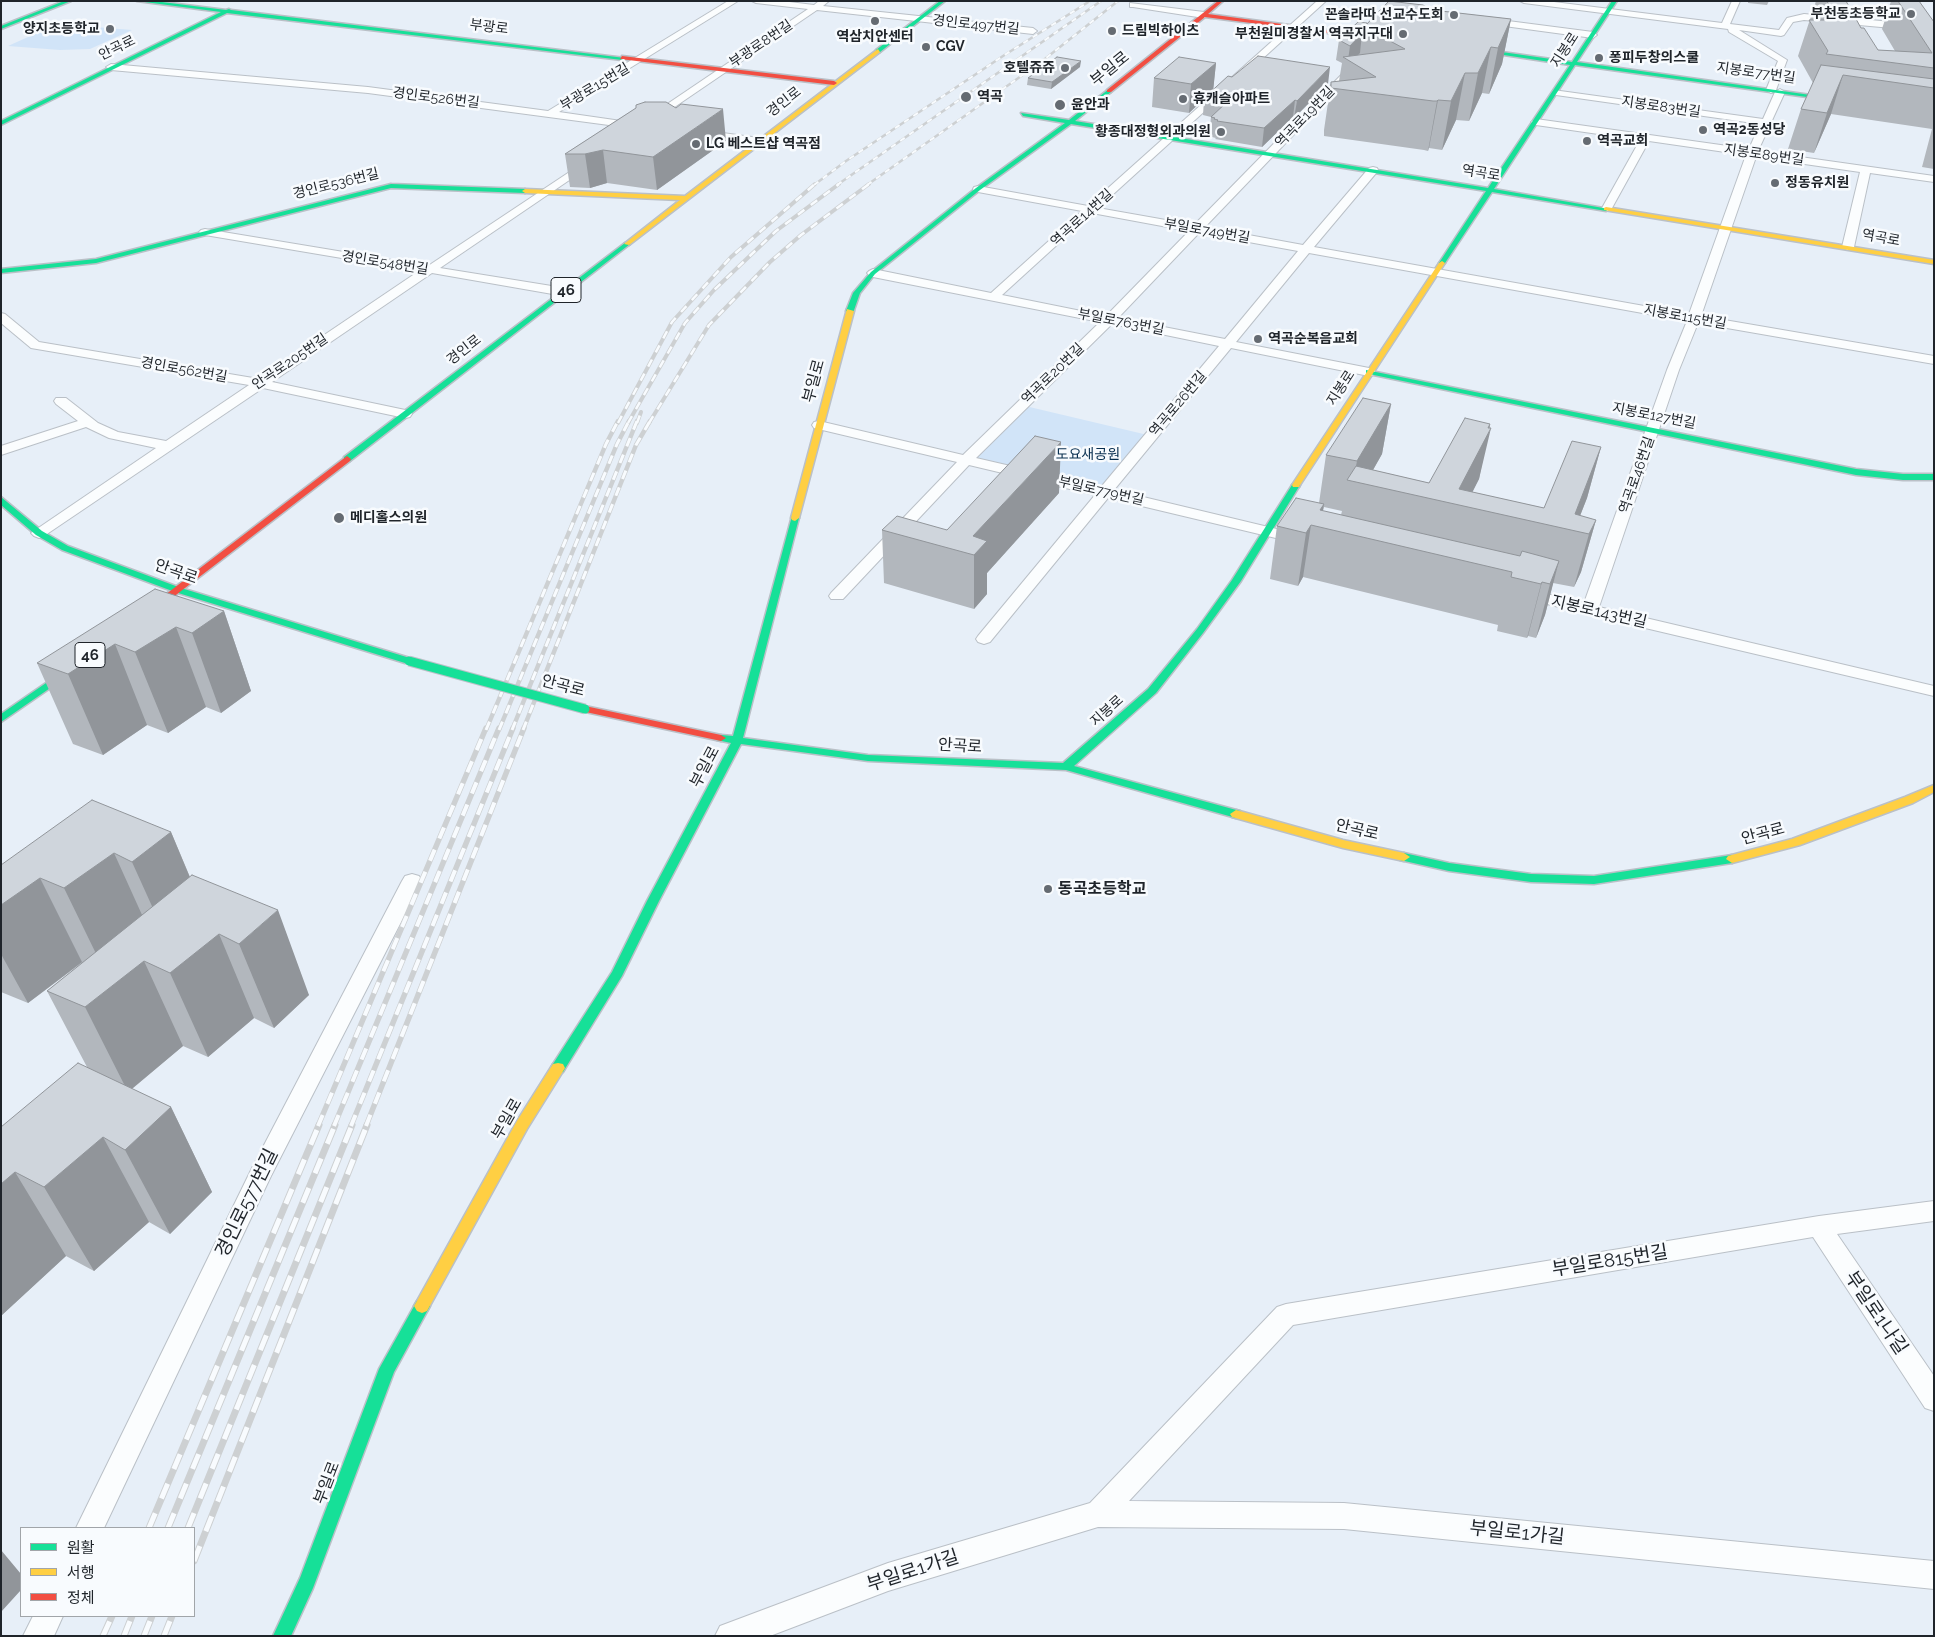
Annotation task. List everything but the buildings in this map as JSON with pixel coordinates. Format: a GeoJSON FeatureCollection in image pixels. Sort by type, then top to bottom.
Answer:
{"type":"FeatureCollection","features":[{"type":"Feature","properties":{"kind":"street"},"geometry":{"type":"LineString","coordinates":[[1,28],[69,1]]}},
{"type":"Feature","properties":{"kind":"street","name":"부광로"},"geometry":{"type":"LineString","coordinates":[[139,1],[834,83]]}},
{"type":"Feature","properties":{"kind":"street","name":"안곡로"},"geometry":{"type":"LineString","coordinates":[[1,123],[246,1]]}},
{"type":"Feature","properties":{"kind":"street","name":"부광로15번길"},"geometry":{"type":"LineString","coordinates":[[551,113],[734,1]]}},
{"type":"Feature","properties":{"kind":"street"},"geometry":{"type":"LineString","coordinates":[[756,1],[920,19]]}},
{"type":"Feature","properties":{"kind":"street","name":"부광로8번길"},"geometry":{"type":"LineString","coordinates":[[722,69],[825,1]]}},
{"type":"Feature","properties":{"kind":"street","name":"경인로"},"geometry":{"type":"LineString","coordinates":[[133,624],[942,1]]}},
{"type":"Feature","properties":{"kind":"street","name":"부일로"},"geometry":{"type":"LineString","coordinates":[[282,1636],[307,1582],[387,1369],[522,1125],[618,973],[653,901],[737,741],[819,425],[857,293],[872,273],[978,190],[1070,122],[1221,1]]}},
{"type":"Feature","properties":{"kind":"street","name":"역곡로14번길"},"geometry":{"type":"LineString","coordinates":[[993,297],[1322,1]]}},
{"type":"Feature","properties":{"kind":"street"},"geometry":{"type":"LineString","coordinates":[[1524,1],[1781,33],[1790,20],[1804,17],[1892,24]]}},
{"type":"Feature","properties":{"kind":"street","name":"지봉로"},"geometry":{"type":"LineString","coordinates":[[1066,767],[1152,691],[1200,631],[1236,581],[1266,530],[1369,372],[1615,1]]}},
{"type":"Feature","properties":{"kind":"street"},"geometry":{"type":"LineString","coordinates":[[1725,26],[1736,1]]}},
{"type":"Feature","properties":{"kind":"street"},"geometry":{"type":"LineString","coordinates":[[1134,5],[1384,38]]}},
{"type":"Feature","properties":{"kind":"street","name":"경인로497번길"},"geometry":{"type":"LineString","coordinates":[[920,19],[1033,31]]}},
{"type":"Feature","properties":{"kind":"street"},"geometry":{"type":"LineString","coordinates":[[1478,20],[1593,35]]}},
{"type":"Feature","properties":{"kind":"street","name":"역곡로46번길"},"geometry":{"type":"LineString","coordinates":[[1590,610],[1672,370],[1694,318],[1752,153],[1766,122],[1783,60],[1725,26]]}},
{"type":"Feature","properties":{"kind":"street","name":"지봉로77번길"},"geometry":{"type":"LineString","coordinates":[[1454,47],[1854,102]]}},
{"type":"Feature","properties":{"kind":"street","name":"역곡로19번길"},"geometry":{"type":"LineString","coordinates":[[1270,154],[1356,65]]}},
{"type":"Feature","properties":{"kind":"street","name":"경인로526번길"},"geometry":{"type":"LineString","coordinates":[[112,68],[368,90],[661,128]]}},
{"type":"Feature","properties":{"kind":"street"},"geometry":{"type":"LineString","coordinates":[[625,137],[722,69]]}},
{"type":"Feature","properties":{"kind":"street","name":"지봉로83번길"},"geometry":{"type":"LineString","coordinates":[[1556,92],[1766,122]]}},
{"type":"Feature","properties":{"kind":"street","name":"역곡로"},"geometry":{"type":"LineString","coordinates":[[1023,114],[1934,262]]}},
{"type":"Feature","properties":{"kind":"street","name":"지봉로89번길"},"geometry":{"type":"LineString","coordinates":[[1536,122],[1934,179]]}},
{"type":"Feature","properties":{"kind":"street"},"geometry":{"type":"LineString","coordinates":[[691,132],[759,141]]}},
{"type":"Feature","properties":{"kind":"street"},"geometry":{"type":"LineString","coordinates":[[1607,208],[1646,138]]}},
{"type":"Feature","properties":{"kind":"street","name":"안곡로205번길"},"geometry":{"type":"LineString","coordinates":[[39,533],[426,270],[601,154]]}},
{"type":"Feature","properties":{"kind":"street","name":"역곡로20번길"},"geometry":{"type":"LineString","coordinates":[[837,596],[967,459],[1109,320],[1270,154]]}},
{"type":"Feature","properties":{"kind":"street"},"geometry":{"type":"LineString","coordinates":[[1848,247],[1866,169]]}},
{"type":"Feature","properties":{"kind":"street","name":"역곡로26번길"},"geometry":{"type":"LineString","coordinates":[[984,639],[1373,170]]}},
{"type":"Feature","properties":{"kind":"street","name":"경인로536번길"},"geometry":{"type":"LineString","coordinates":[[1,271],[96,260],[391,186],[685,198]]}},
{"type":"Feature","properties":{"kind":"street","name":"부일로749번길"},"geometry":{"type":"LineString","coordinates":[[978,190],[1436,272]]}},
{"type":"Feature","properties":{"kind":"street","name":"경인로548번길"},"geometry":{"type":"LineString","coordinates":[[205,232],[564,292]]}},
{"type":"Feature","properties":{"kind":"street","name":"지봉로115번길"},"geometry":{"type":"LineString","coordinates":[[1436,272],[1934,360]]}},
{"type":"Feature","properties":{"kind":"street","name":"부일로763번길"},"geometry":{"type":"LineString","coordinates":[[872,273],[1369,372]]}},
{"type":"Feature","properties":{"kind":"street","name":"경인로562번길"},"geometry":{"type":"LineString","coordinates":[[1,316],[34,345],[259,384],[405,414]]}},
{"type":"Feature","properties":{"kind":"street","name":"지봉로127번길"},"geometry":{"type":"LineString","coordinates":[[1369,372],[1652,432],[1856,472],[1903,477],[1934,477]]}},
{"type":"Feature","properties":{"kind":"street"},"geometry":{"type":"LineString","coordinates":[[61,401],[88,422],[114,435],[168,446]]}},
{"type":"Feature","properties":{"kind":"street"},"geometry":{"type":"LineString","coordinates":[[1,451],[88,422]]}},
{"type":"Feature","properties":{"kind":"street","name":"부일로779번길"},"geometry":{"type":"LineString","coordinates":[[819,425],[1266,530]]}},
{"type":"Feature","properties":{"kind":"street","name":"안곡로"},"geometry":{"type":"LineString","coordinates":[[1,500],[39,533],[65,548],[178,590],[409,660],[585,709],[737,741],[868,758],[1066,767],[1343,844],[1449,867],[1531,878],[1594,880],[1742,857],[1796,842],[1909,800],[1934,788]]}},
{"type":"Feature","properties":{"kind":"street"},"geometry":{"type":"LineString","coordinates":[[1266,530],[1298,538]]}},
{"type":"Feature","properties":{"kind":"street","name":"지봉로143번길"},"geometry":{"type":"LineString","coordinates":[[1514,591],[1934,691]]}},
{"type":"Feature","properties":{"kind":"street","name":"46"},"geometry":{"type":"LineString","coordinates":[[1,719],[86,658]]}},
{"type":"Feature","properties":{"kind":"street","name":"경인로577번길"},"geometry":{"type":"LineString","coordinates":[[90,1527],[260,1175],[412,881]]}},
{"type":"Feature","properties":{"kind":"street","name":"부일로815번길"},"geometry":{"type":"LineString","coordinates":[[1286,1315],[1818,1226],[1934,1211]]}},
{"type":"Feature","properties":{"kind":"street","name":"부일로1나길"},"geometry":{"type":"LineString","coordinates":[[1818,1226],[1934,1399]]}},
{"type":"Feature","properties":{"kind":"street","name":"부일로1가길"},"geometry":{"type":"LineString","coordinates":[[1098,1514],[1286,1315]]}},
{"type":"Feature","properties":{"kind":"street","name":"부일로1가길"},"geometry":{"type":"LineString","coordinates":[[730,1636],[888,1577],[1098,1514],[1344,1516],[1934,1576]]}},
{"type":"Feature","properties":{"kind":"street"},"geometry":{"type":"LineString","coordinates":[[38,1636],[48,1617]]}},
{"type":"Feature","properties":{"kind":"green space"},"geometry":{"type":"Polygon","coordinates":[[[57,24],[132,30],[90,49],[60,50],[8,46],[57,24]]]}},
{"type":"Feature","properties":{"kind":"green space","name":"도요새공원"},"geometry":{"type":"Polygon","coordinates":[[[1021,405],[1152,436],[1105,493],[967,459],[1021,405]]]}},
{"type":"Feature","properties":{"kind":"railway"},"geometry":{"type":"LineString","coordinates":[[814,185],[846,161],[1003,56],[1090,1]]}},
{"type":"Feature","properties":{"kind":"railway"},"geometry":{"type":"LineString","coordinates":[[837,185],[1101,1]]}},
{"type":"Feature","properties":{"kind":"railway"},"geometry":{"type":"LineString","coordinates":[[867,185],[1041,62],[1118,1]]}},
{"type":"Feature","properties":{"kind":"railway"},"geometry":{"type":"LineString","coordinates":[[618,423],[672,322],[731,257],[815,184]]}},
{"type":"Feature","properties":{"kind":"railway"},"geometry":{"type":"LineString","coordinates":[[628,423],[685,323],[714,290],[776,231],[839,184]]}},
{"type":"Feature","properties":{"kind":"railway"},"geometry":{"type":"LineString","coordinates":[[649,423],[709,325],[770,262],[801,235],[869,184]]}},
{"type":"Feature","properties":{"kind":"railway"},"geometry":{"type":"LineString","coordinates":[[637,423],[641,412]]}},
{"type":"Feature","properties":{"kind":"railway"},"geometry":{"type":"LineString","coordinates":[[486,730],[606,444],[618,421]]}},
{"type":"Feature","properties":{"kind":"railway"},"geometry":{"type":"LineString","coordinates":[[499,730],[617,444],[629,421]]}},
{"type":"Feature","properties":{"kind":"railway"},"geometry":{"type":"LineString","coordinates":[[512,730],[637,421]]}},
{"type":"Feature","properties":{"kind":"railway"},"geometry":{"type":"LineString","coordinates":[[523,730],[636,445],[650,421]]}},
{"type":"Feature","properties":{"kind":"railway"},"geometry":{"type":"LineString","coordinates":[[318,1126],[486,728]]}},
{"type":"Feature","properties":{"kind":"railway"},"geometry":{"type":"LineString","coordinates":[[334,1126],[499,728]]}},
{"type":"Feature","properties":{"kind":"railway"},"geometry":{"type":"LineString","coordinates":[[351,1126],[513,728]]}},
{"type":"Feature","properties":{"kind":"railway"},"geometry":{"type":"LineString","coordinates":[[366,1126],[524,728]]}},
{"type":"Feature","properties":{"kind":"railway"},"geometry":{"type":"LineString","coordinates":[[149,1527],[319,1125]]}},
{"type":"Feature","properties":{"kind":"railway"},"geometry":{"type":"LineString","coordinates":[[168,1527],[335,1125]]}},
{"type":"Feature","properties":{"kind":"railway"},"geometry":{"type":"LineString","coordinates":[[188,1527],[352,1125]]}},
{"type":"Feature","properties":{"kind":"railway"},"geometry":{"type":"LineString","coordinates":[[195,1558],[367,1125]]}},
{"type":"Feature","properties":{"kind":"railway"},"geometry":{"type":"LineString","coordinates":[[103,1636],[112,1617]]}},
{"type":"Feature","properties":{"kind":"railway"},"geometry":{"type":"LineString","coordinates":[[124,1636],[132,1617]]}},
{"type":"Feature","properties":{"kind":"railway"},"geometry":{"type":"LineString","coordinates":[[144,1636],[152,1617]]}},
{"type":"Feature","properties":{"kind":"railway"},"geometry":{"type":"LineString","coordinates":[[164,1636],[172,1617]]}},
{"type":"Feature","properties":{"kind":"traffic: fast"},"geometry":{"type":"LineString","coordinates":[[1,28],[69,1]]}},
{"type":"Feature","properties":{"kind":"traffic: fast"},"geometry":{"type":"LineString","coordinates":[[139,1],[622,58]]}},
{"type":"Feature","properties":{"kind":"traffic: fast"},"geometry":{"type":"LineString","coordinates":[[878,51],[943,1]]}},
{"type":"Feature","properties":{"kind":"traffic: fast"},"geometry":{"type":"LineString","coordinates":[[1442,263],[1615,1]]}},
{"type":"Feature","properties":{"kind":"traffic: fast"},"geometry":{"type":"LineString","coordinates":[[1,123],[229,10]]}},
{"type":"Feature","properties":{"kind":"traffic: fast"},"geometry":{"type":"LineString","coordinates":[[1467,49],[1843,100]]}},
{"type":"Feature","properties":{"kind":"traffic: fast"},"geometry":{"type":"LineString","coordinates":[[850,311],[857,293],[873,273],[978,189],[1109,91]]}},
{"type":"Feature","properties":{"kind":"traffic: fast"},"geometry":{"type":"LineString","coordinates":[[1023,114],[1606,209]]}},
{"type":"Feature","properties":{"kind":"traffic: fast"},"geometry":{"type":"LineString","coordinates":[[1,271],[96,261],[391,186],[525,191]]}},
{"type":"Feature","properties":{"kind":"traffic: fast"},"geometry":{"type":"LineString","coordinates":[[347,459],[627,244]]}},
{"type":"Feature","properties":{"kind":"traffic: fast"},"geometry":{"type":"LineString","coordinates":[[1369,372],[1856,472],[1903,477],[1934,477]]}},
{"type":"Feature","properties":{"kind":"traffic: fast"},"geometry":{"type":"LineString","coordinates":[[1066,767],[1152,691],[1200,631],[1236,581],[1296,485]]}},
{"type":"Feature","properties":{"kind":"traffic: fast"},"geometry":{"type":"LineString","coordinates":[[1,500],[39,533],[65,548],[178,590],[409,661]]}},
{"type":"Feature","properties":{"kind":"traffic: fast"},"geometry":{"type":"LineString","coordinates":[[558,1068],[618,973],[653,901],[737,741],[795,518]]}},
{"type":"Feature","properties":{"kind":"traffic: fast"},"geometry":{"type":"LineString","coordinates":[[409,661],[585,709]]}},
{"type":"Feature","properties":{"kind":"traffic: fast"},"geometry":{"type":"LineString","coordinates":[[1,719],[78,664]]}},
{"type":"Feature","properties":{"kind":"traffic: fast"},"geometry":{"type":"LineString","coordinates":[[721,738],[868,758],[1066,767],[1236,814]]}},
{"type":"Feature","properties":{"kind":"traffic: fast"},"geometry":{"type":"LineString","coordinates":[[1404,857],[1449,867],[1531,878],[1594,880],[1732,859]]}},
{"type":"Feature","properties":{"kind":"traffic: fast"},"geometry":{"type":"LineString","coordinates":[[282,1636],[307,1582],[387,1369],[422,1306]]}},
{"type":"Feature","properties":{"kind":"traffic: slow"},"geometry":{"type":"LineString","coordinates":[[627,244],[878,51]]}},
{"type":"Feature","properties":{"kind":"traffic: slow"},"geometry":{"type":"LineString","coordinates":[[525,191],[685,198]]}},
{"type":"Feature","properties":{"kind":"traffic: slow"},"geometry":{"type":"LineString","coordinates":[[1606,209],[1934,262]]}},
{"type":"Feature","properties":{"kind":"traffic: slow"},"geometry":{"type":"LineString","coordinates":[[1296,485],[1442,263]]}},
{"type":"Feature","properties":{"kind":"traffic: slow"},"geometry":{"type":"LineString","coordinates":[[795,518],[850,311]]}},
{"type":"Feature","properties":{"kind":"traffic: slow"},"geometry":{"type":"LineString","coordinates":[[1732,859],[1796,842],[1909,800],[1934,788]]}},
{"type":"Feature","properties":{"kind":"traffic: slow"},"geometry":{"type":"LineString","coordinates":[[1236,814],[1343,844],[1404,857]]}},
{"type":"Feature","properties":{"kind":"traffic: slow"},"geometry":{"type":"LineString","coordinates":[[422,1306],[522,1125],[558,1068]]}},
{"type":"Feature","properties":{"kind":"traffic: jam"},"geometry":{"type":"LineString","coordinates":[[1109,91],[1221,1]]}},
{"type":"Feature","properties":{"kind":"traffic: jam"},"geometry":{"type":"LineString","coordinates":[[1204,15],[1382,38]]}},
{"type":"Feature","properties":{"kind":"traffic: jam"},"geometry":{"type":"LineString","coordinates":[[622,58],[834,83]]}},
{"type":"Feature","properties":{"kind":"traffic: jam"},"geometry":{"type":"LineString","coordinates":[[143,616],[347,459]]}},
{"type":"Feature","properties":{"kind":"traffic: jam"},"geometry":{"type":"LineString","coordinates":[[585,709],[721,738]]}},
{"type":"Feature","properties":{"kind":"place","name":"부천동초등학교"},"geometry":{"type":"Point","coordinates":[1911,14]}},
{"type":"Feature","properties":{"kind":"place","name":"꼰솔라따 선교수도회"},"geometry":{"type":"Point","coordinates":[1454,15]}},
{"type":"Feature","properties":{"kind":"place","name":"역삼치안센터"},"geometry":{"type":"Point","coordinates":[875,21]}},
{"type":"Feature","properties":{"kind":"place","name":"양지초등학교"},"geometry":{"type":"Point","coordinates":[110,29]}},
{"type":"Feature","properties":{"kind":"place","name":"드림빅하이츠"},"geometry":{"type":"Point","coordinates":[1112,31]}},
{"type":"Feature","properties":{"kind":"place","name":"부천원미경찰서 역곡지구대"},"geometry":{"type":"Point","coordinates":[1403,34]}},
{"type":"Feature","properties":{"kind":"place","name":"CGV"},"geometry":{"type":"Point","coordinates":[926,47]}},
{"type":"Feature","properties":{"kind":"place","name":"퐁피두창의스쿨"},"geometry":{"type":"Point","coordinates":[1599,58]}},
{"type":"Feature","properties":{"kind":"place","name":"호텔쥬쥬"},"geometry":{"type":"Point","coordinates":[1065,68]}},
{"type":"Feature","properties":{"kind":"place","name":"역곡"},"geometry":{"type":"Point","coordinates":[966,97]}},
{"type":"Feature","properties":{"kind":"place","name":"휴캐슬아파트"},"geometry":{"type":"Point","coordinates":[1183,99]}},
{"type":"Feature","properties":{"kind":"place","name":"윤안과"},"geometry":{"type":"Point","coordinates":[1060,105]}},
{"type":"Feature","properties":{"kind":"place","name":"역곡2동성당"},"geometry":{"type":"Point","coordinates":[1703,130]}},
{"type":"Feature","properties":{"kind":"place","name":"황종대정형외과의원"},"geometry":{"type":"Point","coordinates":[1221,132]}},
{"type":"Feature","properties":{"kind":"place","name":"역곡교회"},"geometry":{"type":"Point","coordinates":[1587,141]}},
{"type":"Feature","properties":{"kind":"place","name":"LG 베스트샵 역곡점"},"geometry":{"type":"Point","coordinates":[696,144]}},
{"type":"Feature","properties":{"kind":"place","name":"정동유치원"},"geometry":{"type":"Point","coordinates":[1775,183]}},
{"type":"Feature","properties":{"kind":"place","name":"역곡순복음교회"},"geometry":{"type":"Point","coordinates":[1258,339]}},
{"type":"Feature","properties":{"kind":"place","name":"메디홀스의원"},"geometry":{"type":"Point","coordinates":[339,518]}},
{"type":"Feature","properties":{"kind":"place","name":"동곡초등학교"},"geometry":{"type":"Point","coordinates":[1048,889]}}]}
